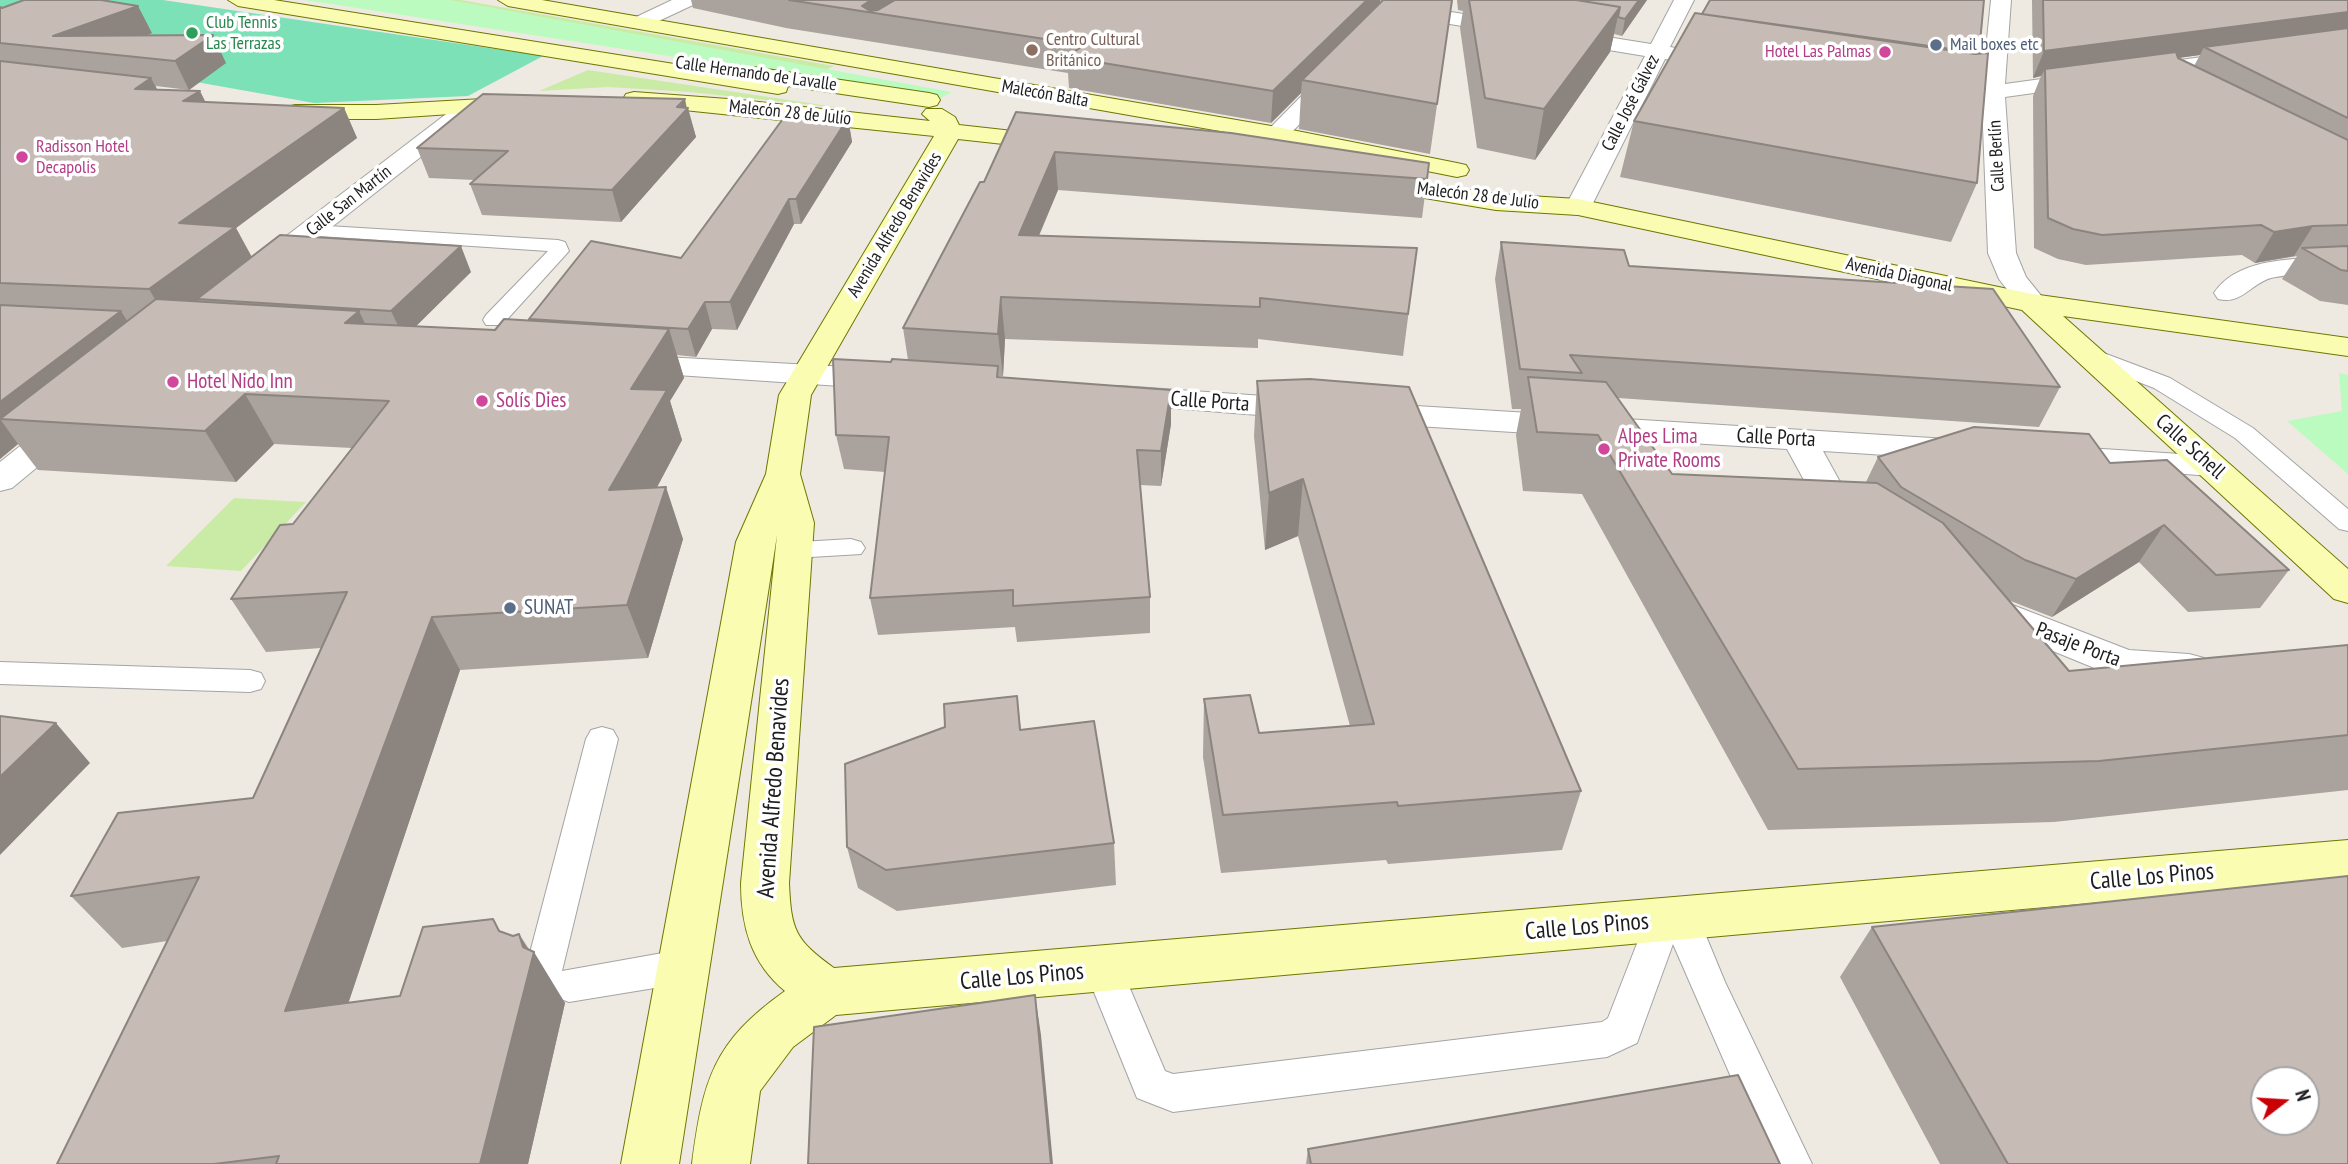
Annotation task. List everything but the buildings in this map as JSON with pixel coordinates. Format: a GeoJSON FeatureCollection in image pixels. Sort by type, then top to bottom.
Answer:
{"type":"FeatureCollection","features":[{"type":"Feature","properties":{"kind":"main road","name":"Calle Hernando de Lavalle"},"geometry":{"type":"LineString","coordinates":[[238,0],[912,108],[944,119],[948,130]]}},
{"type":"Feature","properties":{"kind":"main road","name":"Calle Hernando de Lavalle"},"geometry":{"type":"LineString","coordinates":[[280,0],[965,106]]}},
{"type":"Feature","properties":{"kind":"main road","name":"Malecón Balta"},"geometry":{"type":"LineString","coordinates":[[508,0],[1277,134],[1476,174]]}},
{"type":"Feature","properties":{"kind":"main road"},"geometry":{"type":"LineString","coordinates":[[612,60],[620,69],[753,96],[741,107]]}},
{"type":"Feature","properties":{"kind":"main road","name":"Malecón 28 de Julio"},"geometry":{"type":"LineString","coordinates":[[606,99],[741,107],[948,130],[1070,134],[1041,118]]}},
{"type":"Feature","properties":{"kind":"main road"},"geometry":{"type":"LineString","coordinates":[[278,110],[358,113],[545,103]]}},
{"type":"Feature","properties":{"kind":"main road","name":"Avenida Alfredo Benavides"},"geometry":{"type":"LineString","coordinates":[[650,1164],[755,542],[783,474],[795,395],[934,163],[948,130]]}},
{"type":"Feature","properties":{"kind":"main road","name":"Malecón 28 de Julio"},"geometry":{"type":"LineString","coordinates":[[1349,178],[1496,202],[1578,207]]}},
{"type":"Feature","properties":{"kind":"main road"},"geometry":{"type":"LineString","coordinates":[[1503,179],[1530,184],[1578,207]]}},
{"type":"Feature","properties":{"kind":"main road","name":"Avenida Diagonal"},"geometry":{"type":"LineString","coordinates":[[1578,207],[2032,303],[2348,347]]}},
{"type":"Feature","properties":{"kind":"main road","name":"Calle Schell"},"geometry":{"type":"LineString","coordinates":[[2032,303],[2348,590]]}},
{"type":"Feature","properties":{"kind":"main road","name":"Avenida Alfredo Benavides"},"geometry":{"type":"LineString","coordinates":[[783,474],[796,523],[765,883],[765,915],[769,934],[778,950],[799,972],[826,992]]}},
{"type":"Feature","properties":{"kind":"main road","name":"Calle Los Pinos"},"geometry":{"type":"LineString","coordinates":[[826,992],[1104,970],[2348,860]]}},
{"type":"Feature","properties":{"kind":"main road"},"geometry":{"type":"LineString","coordinates":[[721,1164],[726,1120],[735,1080],[774,1030],[826,992]]}},
{"type":"Feature","properties":{"kind":"street"},"geometry":{"type":"LineString","coordinates":[[639,23],[688,0]]}},
{"type":"Feature","properties":{"kind":"street"},"geometry":{"type":"LineString","coordinates":[[1339,0],[1403,5],[1657,52],[1738,64]]}},
{"type":"Feature","properties":{"kind":"street","name":"Calle José Gálvez"},"geometry":{"type":"LineString","coordinates":[[1578,207],[1684,0]]}},
{"type":"Feature","properties":{"kind":"street","name":"Calle Berlín"},"geometry":{"type":"LineString","coordinates":[[2001,0],[1993,92],[2003,253],[2012,279],[2032,303]]}},
{"type":"Feature","properties":{"kind":"street"},"geometry":{"type":"LineString","coordinates":[[1380,28],[1403,5]]}},
{"type":"Feature","properties":{"kind":"street"},"geometry":{"type":"LineString","coordinates":[[1913,91],[1974,97],[1993,92],[2348,43]]}},
{"type":"Feature","properties":{"kind":"street"},"geometry":{"type":"LineString","coordinates":[[1277,134],[1353,56]]}},
{"type":"Feature","properties":{"kind":"street"},"geometry":{"type":"LineString","coordinates":[[2174,78],[2199,90]]}},
{"type":"Feature","properties":{"kind":"street","name":"Calle San Martín"},"geometry":{"type":"LineString","coordinates":[[236,289],[470,107]]}},
{"type":"Feature","properties":{"kind":"street"},"geometry":{"type":"LineString","coordinates":[[2228,293],[2264,270],[2348,264]]}},
{"type":"Feature","properties":{"kind":"street"},"geometry":{"type":"LineString","coordinates":[[596,362],[909,381]]}},
{"type":"Feature","properties":{"kind":"street","name":"Calle Porta"},"geometry":{"type":"LineString","coordinates":[[1088,393],[1989,452]]}},
{"type":"Feature","properties":{"kind":"street"},"geometry":{"type":"LineString","coordinates":[[0,480],[91,406]]}},
{"type":"Feature","properties":{"kind":"street"},"geometry":{"type":"LineString","coordinates":[[1799,439],[1842,518],[1882,545]]}},
{"type":"Feature","properties":{"kind":"street"},"geometry":{"type":"LineString","coordinates":[[2030,454],[2211,466]]}},
{"type":"Feature","properties":{"kind":"street","name":"Pasaje Porta"},"geometry":{"type":"LineString","coordinates":[[1956,591],[1988,610],[2124,664],[2230,672]]}},
{"type":"Feature","properties":{"kind":"lane"},"geometry":{"type":"LineString","coordinates":[[311,230],[558,246],[559,251],[494,320]]}},
{"type":"Feature","properties":{"kind":"lane"},"geometry":{"type":"LineString","coordinates":[[2083,352],[2162,383],[2244,433],[2348,523]]}},
{"type":"Feature","properties":{"kind":"lane"},"geometry":{"type":"LineString","coordinates":[[794,550],[851,548]]}},
{"type":"Feature","properties":{"kind":"lane"},"geometry":{"type":"LineString","coordinates":[[0,673],[250,681]]}},
{"type":"Feature","properties":{"kind":"lane"},"geometry":{"type":"LineString","coordinates":[[602,739],[557,976],[685,966]]}},
{"type":"Feature","properties":{"kind":"lane"},"geometry":{"type":"LineString","coordinates":[[1104,970],[1152,1084],[1172,1093],[1607,1039],[1623,1030],[1672,919]]}},
{"type":"Feature","properties":{"kind":"lane"},"geometry":{"type":"LineString","coordinates":[[1672,919],[1708,986],[1791,1164]]}},
{"type":"Feature","properties":{"kind":"green space","name":"Club Tennis Las Terrazas"},"geometry":{"type":"Polygon","coordinates":[[[0,0],[163,0],[543,56],[468,96],[314,103],[185,80],[0,63],[0,0]]]}},
{"type":"Feature","properties":{"kind":"green space"},"geometry":{"type":"Polygon","coordinates":[[[305,0],[450,0],[952,92],[941,98],[305,0]]]}},
{"type":"Feature","properties":{"kind":"green space"},"geometry":{"type":"Polygon","coordinates":[[[358,0],[461,0],[834,66],[822,72],[358,0]]]}},
{"type":"Feature","properties":{"kind":"green space"},"geometry":{"type":"Polygon","coordinates":[[[588,70],[842,108],[689,92],[608,87],[539,91],[588,70]]]}},
{"type":"Feature","properties":{"kind":"green space"},"geometry":{"type":"Polygon","coordinates":[[[2339,373],[2348,375],[2348,474],[2287,421],[2342,411],[2339,373]]]}},
{"type":"Feature","properties":{"kind":"green space"},"geometry":{"type":"Polygon","coordinates":[[[234,498],[306,502],[241,571],[166,566],[234,498]]]}},
{"type":"Feature","properties":{"kind":"place","name":"Club Tennis Las Terrazas"},"geometry":{"type":"Point","coordinates":[192,33]}},
{"type":"Feature","properties":{"kind":"place","name":"Mail boxes etc"},"geometry":{"type":"Point","coordinates":[1936,45]}},
{"type":"Feature","properties":{"kind":"place","name":"Centro Cultural Británico"},"geometry":{"type":"Point","coordinates":[1032,50]}},
{"type":"Feature","properties":{"kind":"place","name":"Hotel Las Palmas"},"geometry":{"type":"Point","coordinates":[1885,52]}},
{"type":"Feature","properties":{"kind":"place","name":"Radisson Hotel Decapolis"},"geometry":{"type":"Point","coordinates":[22,157]}},
{"type":"Feature","properties":{"kind":"place","name":"Hotel Nido Inn"},"geometry":{"type":"Point","coordinates":[173,382]}},
{"type":"Feature","properties":{"kind":"place","name":"Solís Dies"},"geometry":{"type":"Point","coordinates":[482,401]}},
{"type":"Feature","properties":{"kind":"place","name":"Alpes Lima Private Rooms"},"geometry":{"type":"Point","coordinates":[1604,449]}},
{"type":"Feature","properties":{"kind":"place","name":"SUNAT"},"geometry":{"type":"Point","coordinates":[510,608]}}]}
